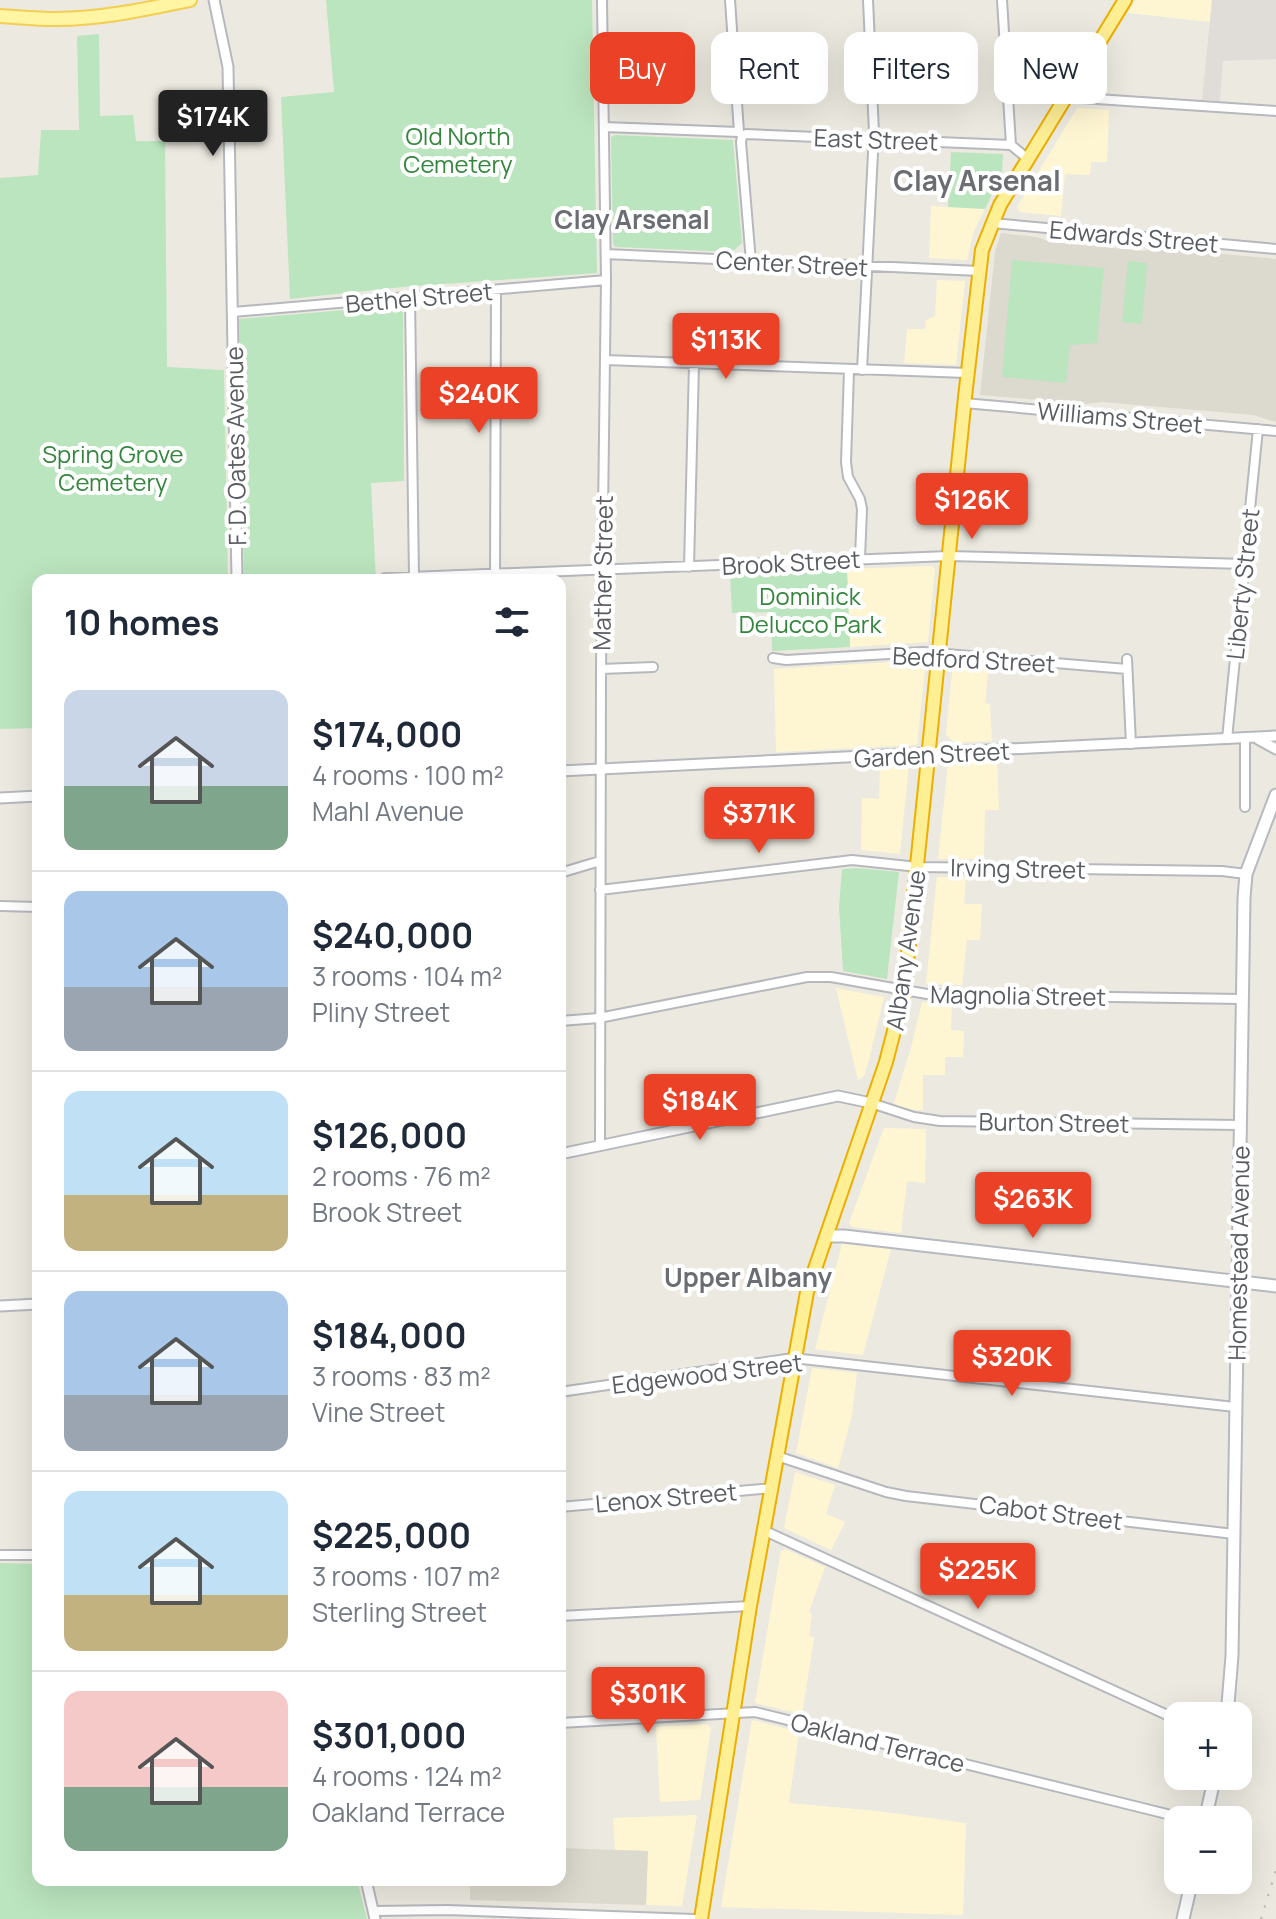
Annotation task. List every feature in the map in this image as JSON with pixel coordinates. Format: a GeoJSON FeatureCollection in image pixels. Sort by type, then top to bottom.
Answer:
{"type":"FeatureCollection","features":[{"type":"Feature","properties":{"kind":"highway","name":"Albany Avenue"},"geometry":{"type":"LineString","coordinates":[[1106,32],[1125,0]]}},
{"type":"Feature","properties":{"kind":"highway","name":"Albany Avenue"},"geometry":{"type":"LineString","coordinates":[[701,1919],[750,1606],[807,1292],[890,1048],[904,992],[982,250],[992,223],[1063,104]]}},
{"type":"Feature","properties":{"kind":"main road"},"geometry":{"type":"LineString","coordinates":[[0,16],[82,17],[190,0]]}},
{"type":"Feature","properties":{"kind":"main road","name":"Homestead Avenue"},"geometry":{"type":"LineString","coordinates":[[1228,1702],[1232,1656],[1246,874],[1276,795]]}},
{"type":"Feature","properties":{"kind":"main road"},"geometry":{"type":"LineString","coordinates":[[826,1236],[1276,1286]]}},
{"type":"Feature","properties":{"kind":"main road"},"geometry":{"type":"LineString","coordinates":[[1183,1919],[1189,1894]]}},
{"type":"Feature","properties":{"kind":"street","name":"F. D. Oates Avenue"},"geometry":{"type":"LineString","coordinates":[[214,0],[228,67],[237,574]]}},
{"type":"Feature","properties":{"kind":"street","name":"Mather Street"},"geometry":{"type":"LineString","coordinates":[[600,1146],[606,280],[602,0]]}},
{"type":"Feature","properties":{"kind":"street"},"geometry":{"type":"LineString","coordinates":[[730,0],[751,262]]}},
{"type":"Feature","properties":{"kind":"street"},"geometry":{"type":"LineString","coordinates":[[862,370],[874,139],[868,0]]}},
{"type":"Feature","properties":{"kind":"street"},"geometry":{"type":"LineString","coordinates":[[1002,0],[1011,145],[1028,159]]}},
{"type":"Feature","properties":{"kind":"street"},"geometry":{"type":"LineString","coordinates":[[1107,100],[1276,111]]}},
{"type":"Feature","properties":{"kind":"street","name":"East Street"},"geometry":{"type":"LineString","coordinates":[[604,127],[1011,145]]}},
{"type":"Feature","properties":{"kind":"street","name":"Edwards Street"},"geometry":{"type":"LineString","coordinates":[[992,223],[1276,249]]}},
{"type":"Feature","properties":{"kind":"street","name":"Center Street"},"geometry":{"type":"LineString","coordinates":[[606,254],[979,271]]}},
{"type":"Feature","properties":{"kind":"street","name":"Bethel Street"},"geometry":{"type":"LineString","coordinates":[[233,312],[606,280]]}},
{"type":"Feature","properties":{"kind":"street"},"geometry":{"type":"LineString","coordinates":[[495,574],[496,290]]}},
{"type":"Feature","properties":{"kind":"street"},"geometry":{"type":"LineString","coordinates":[[410,298],[414,574]]}},
{"type":"Feature","properties":{"kind":"street"},"geometry":{"type":"LineString","coordinates":[[605,360],[967,373]]}},
{"type":"Feature","properties":{"kind":"street"},"geometry":{"type":"LineString","coordinates":[[689,567],[694,364]]}},
{"type":"Feature","properties":{"kind":"street"},"geometry":{"type":"LineString","coordinates":[[849,371],[846,462],[848,477],[862,509],[860,558]]}},
{"type":"Feature","properties":{"kind":"street","name":"Williams Street"},"geometry":{"type":"LineString","coordinates":[[964,403],[1276,431]]}},
{"type":"Feature","properties":{"kind":"street","name":"Liberty Street"},"geometry":{"type":"LineString","coordinates":[[1227,739],[1258,429]]}},
{"type":"Feature","properties":{"kind":"street"},"geometry":{"type":"LineString","coordinates":[[957,478],[1017,485]]}},
{"type":"Feature","properties":{"kind":"street","name":"Brook Street"},"geometry":{"type":"LineString","coordinates":[[541,574],[949,556],[1245,564]]}},
{"type":"Feature","properties":{"kind":"street","name":"Bedford Street"},"geometry":{"type":"LineString","coordinates":[[773,658],[919,652],[1127,664],[1131,744]]}},
{"type":"Feature","properties":{"kind":"street"},"geometry":{"type":"LineString","coordinates":[[601,669],[653,667]]}},
{"type":"Feature","properties":{"kind":"street","name":"Garden Street"},"geometry":{"type":"LineString","coordinates":[[566,771],[1276,736]]}},
{"type":"Feature","properties":{"kind":"street"},"geometry":{"type":"LineString","coordinates":[[1245,807],[1250,738],[1276,749]]}},
{"type":"Feature","properties":{"kind":"street"},"geometry":{"type":"LineString","coordinates":[[0,798],[32,796]]}},
{"type":"Feature","properties":{"kind":"street","name":"Irving Street"},"geometry":{"type":"LineString","coordinates":[[600,890],[852,860],[918,867],[1222,871],[1246,874]]}},
{"type":"Feature","properties":{"kind":"street"},"geometry":{"type":"LineString","coordinates":[[566,871],[600,861]]}},
{"type":"Feature","properties":{"kind":"street"},"geometry":{"type":"LineString","coordinates":[[0,906],[32,907]]}},
{"type":"Feature","properties":{"kind":"street","name":"Magnolia Street"},"geometry":{"type":"LineString","coordinates":[[566,1021],[599,1018],[807,977],[831,977],[904,992],[1242,999]]}},
{"type":"Feature","properties":{"kind":"street"},"geometry":{"type":"LineString","coordinates":[[566,1153],[838,1096],[871,1103]]}},
{"type":"Feature","properties":{"kind":"street","name":"Burton Street"},"geometry":{"type":"LineString","coordinates":[[871,1103],[914,1117],[940,1121],[1240,1125]]}},
{"type":"Feature","properties":{"kind":"street"},"geometry":{"type":"LineString","coordinates":[[0,1306],[32,1304]]}},
{"type":"Feature","properties":{"kind":"street","name":"Edgewood Street"},"geometry":{"type":"LineString","coordinates":[[566,1391],[793,1358],[1235,1407]]}},
{"type":"Feature","properties":{"kind":"street","name":"Cabot Street"},"geometry":{"type":"LineString","coordinates":[[777,1456],[906,1496],[1234,1534]]}},
{"type":"Feature","properties":{"kind":"street","name":"Lenox Street"},"geometry":{"type":"LineString","coordinates":[[566,1506],[773,1488]]}},
{"type":"Feature","properties":{"kind":"street"},"geometry":{"type":"LineString","coordinates":[[765,1531],[1164,1714]]}},
{"type":"Feature","properties":{"kind":"street"},"geometry":{"type":"LineString","coordinates":[[0,1555],[32,1555]]}},
{"type":"Feature","properties":{"kind":"street"},"geometry":{"type":"LineString","coordinates":[[566,1616],[750,1606]]}},
{"type":"Feature","properties":{"kind":"street","name":"Oakland Terrace"},"geometry":{"type":"LineString","coordinates":[[566,1723],[759,1713],[1164,1813]]}},
{"type":"Feature","properties":{"kind":"street"},"geometry":{"type":"LineString","coordinates":[[367,1886],[372,1916],[447,1910],[694,1919]]}},
{"type":"Feature","properties":{"kind":"shaded area"},"geometry":{"type":"Polygon","coordinates":[[[1136,0],[1212,0],[1210,22],[1128,13],[1136,0]]]}},
{"type":"Feature","properties":{"kind":"shaded area"},"geometry":{"type":"Polygon","coordinates":[[[1212,0],[1276,0],[1276,59],[1223,61],[1220,101],[1202,100],[1212,0]]]}},
{"type":"Feature","properties":{"kind":"shaded area"},"geometry":{"type":"Polygon","coordinates":[[[1077,108],[1109,110],[1107,162],[1091,162],[1090,175],[1065,174],[1061,216],[1020,212],[1017,207],[1077,108]]]}},
{"type":"Feature","properties":{"kind":"shaded area"},"geometry":{"type":"Polygon","coordinates":[[[931,206],[985,209],[974,231],[967,260],[929,258],[931,206]]]}},
{"type":"Feature","properties":{"kind":"shaded area"},"geometry":{"type":"Polygon","coordinates":[[[1001,233],[1037,237],[1051,242],[1143,251],[1160,248],[1276,259],[1276,422],[1253,415],[980,395],[995,252],[1001,233]]]}},
{"type":"Feature","properties":{"kind":"shaded area"},"geometry":{"type":"Polygon","coordinates":[[[937,280],[965,281],[956,365],[904,363],[907,329],[925,329],[926,320],[935,316],[937,280]]]}},
{"type":"Feature","properties":{"kind":"shaded area"},"geometry":{"type":"Polygon","coordinates":[[[932,566],[935,569],[928,642],[850,647],[847,569],[932,566]]]}},
{"type":"Feature","properties":{"kind":"shaded area"},"geometry":{"type":"Polygon","coordinates":[[[926,660],[917,745],[776,752],[774,669],[926,660]]]}},
{"type":"Feature","properties":{"kind":"shaded area"},"geometry":{"type":"Polygon","coordinates":[[[953,663],[989,665],[985,703],[990,704],[992,741],[954,743],[946,734],[953,663]]]}},
{"type":"Feature","properties":{"kind":"shaded area"},"geometry":{"type":"Polygon","coordinates":[[[997,759],[999,810],[985,810],[984,859],[938,859],[948,763],[997,759]]]}},
{"type":"Feature","properties":{"kind":"shaded area"},"geometry":{"type":"Polygon","coordinates":[[[909,764],[900,854],[861,850],[862,798],[879,799],[880,765],[909,764]]]}},
{"type":"Feature","properties":{"kind":"shaded area"},"geometry":{"type":"Polygon","coordinates":[[[937,877],[966,877],[964,904],[982,904],[980,940],[967,940],[962,985],[926,984],[937,877]]]}},
{"type":"Feature","properties":{"kind":"shaded area"},"geometry":{"type":"Polygon","coordinates":[[[836,988],[884,997],[864,1076],[858,1080],[836,988]]]}},
{"type":"Feature","properties":{"kind":"shaded area"},"geometry":{"type":"Polygon","coordinates":[[[922,1002],[952,1003],[951,1030],[964,1031],[963,1057],[945,1057],[945,1075],[923,1075],[923,1110],[895,1110],[893,1106],[922,1002]]]}},
{"type":"Feature","properties":{"kind":"shaded area"},"geometry":{"type":"Polygon","coordinates":[[[884,1128],[926,1129],[925,1183],[907,1181],[901,1233],[852,1227],[849,1223],[884,1128]]]}},
{"type":"Feature","properties":{"kind":"shaded area"},"geometry":{"type":"Polygon","coordinates":[[[842,1244],[891,1249],[863,1355],[815,1349],[842,1244]]]}},
{"type":"Feature","properties":{"kind":"shaded area"},"geometry":{"type":"Polygon","coordinates":[[[812,1368],[857,1373],[852,1416],[838,1468],[796,1453],[812,1368]]]}},
{"type":"Feature","properties":{"kind":"shaded area"},"geometry":{"type":"Polygon","coordinates":[[[795,1472],[835,1485],[826,1514],[845,1522],[831,1550],[784,1528],[795,1472]]]}},
{"type":"Feature","properties":{"kind":"shaded area"},"geometry":{"type":"Polygon","coordinates":[[[785,1549],[825,1567],[809,1612],[812,1614],[809,1635],[814,1638],[802,1714],[755,1703],[781,1551],[785,1549]]]}},
{"type":"Feature","properties":{"kind":"shaded area"},"geometry":{"type":"Polygon","coordinates":[[[752,1720],[799,1732],[789,1803],[966,1823],[963,1915],[721,1907],[752,1720]]]}},
{"type":"Feature","properties":{"kind":"shaded area"},"geometry":{"type":"Polygon","coordinates":[[[707,1724],[711,1728],[700,1800],[660,1802],[656,1727],[707,1724]]]}},
{"type":"Feature","properties":{"kind":"shaded area"},"geometry":{"type":"Polygon","coordinates":[[[697,1815],[682,1906],[646,1905],[648,1851],[615,1850],[613,1818],[697,1815]]]}},
{"type":"Feature","properties":{"kind":"shaded area"},"geometry":{"type":"Polygon","coordinates":[[[566,1848],[648,1851],[646,1905],[470,1900],[470,1886],[566,1886],[566,1848]]]}},
{"type":"Feature","properties":{"kind":"green space","name":"Old North Cemetery"},"geometry":{"type":"Polygon","coordinates":[[[326,0],[592,0],[590,104],[594,104],[597,273],[402,287],[290,299],[281,97],[334,92],[326,0]]]}},
{"type":"Feature","properties":{"kind":"green space","name":"Spring Grove Cemetery"},"geometry":{"type":"Polygon","coordinates":[[[99,34],[100,116],[133,115],[136,141],[165,141],[167,367],[224,370],[228,574],[32,574],[32,728],[0,729],[0,178],[38,175],[41,130],[79,130],[77,36],[99,34]]]}},
{"type":"Feature","properties":{"kind":"green space"},"geometry":{"type":"Polygon","coordinates":[[[611,137],[733,140],[742,243],[732,252],[615,247],[611,137]]]}},
{"type":"Feature","properties":{"kind":"green space"},"geometry":{"type":"Polygon","coordinates":[[[951,152],[1003,154],[1002,174],[985,209],[948,207],[951,152]]]}},
{"type":"Feature","properties":{"kind":"green space"},"geometry":{"type":"Polygon","coordinates":[[[1012,260],[1104,268],[1097,343],[1070,345],[1066,383],[1002,377],[1012,260]]]}},
{"type":"Feature","properties":{"kind":"green space"},"geometry":{"type":"Polygon","coordinates":[[[1128,261],[1147,263],[1142,324],[1122,322],[1128,261]]]}},
{"type":"Feature","properties":{"kind":"green space"},"geometry":{"type":"Polygon","coordinates":[[[403,305],[404,481],[371,483],[376,574],[244,574],[239,319],[403,305]]]}},
{"type":"Feature","properties":{"kind":"green space","name":"Dominick Delucco Park"},"geometry":{"type":"Polygon","coordinates":[[[847,569],[850,647],[772,651],[771,612],[732,613],[730,574],[847,569]]]}},
{"type":"Feature","properties":{"kind":"green space"},"geometry":{"type":"Polygon","coordinates":[[[842,869],[899,872],[887,979],[843,971],[839,907],[842,869]]]}},
{"type":"Feature","properties":{"kind":"green space"},"geometry":{"type":"Polygon","coordinates":[[[0,1563],[32,1564],[32,1886],[359,1886],[367,1919],[0,1919],[0,1563]]]}},
{"type":"Feature","properties":{"kind":"railway"},"geometry":{"type":"LineString","coordinates":[[1261,1919],[1276,1870]]}},
{"type":"Feature","properties":{"kind":"district","name":"Clay Arsenal"},"geometry":{"type":"Point","coordinates":[977,180]}},
{"type":"Feature","properties":{"kind":"district","name":"Clay Arsenal"},"geometry":{"type":"Point","coordinates":[632,219]}},
{"type":"Feature","properties":{"kind":"district","name":"Upper Albany"},"geometry":{"type":"Point","coordinates":[748,1277]}}]}
